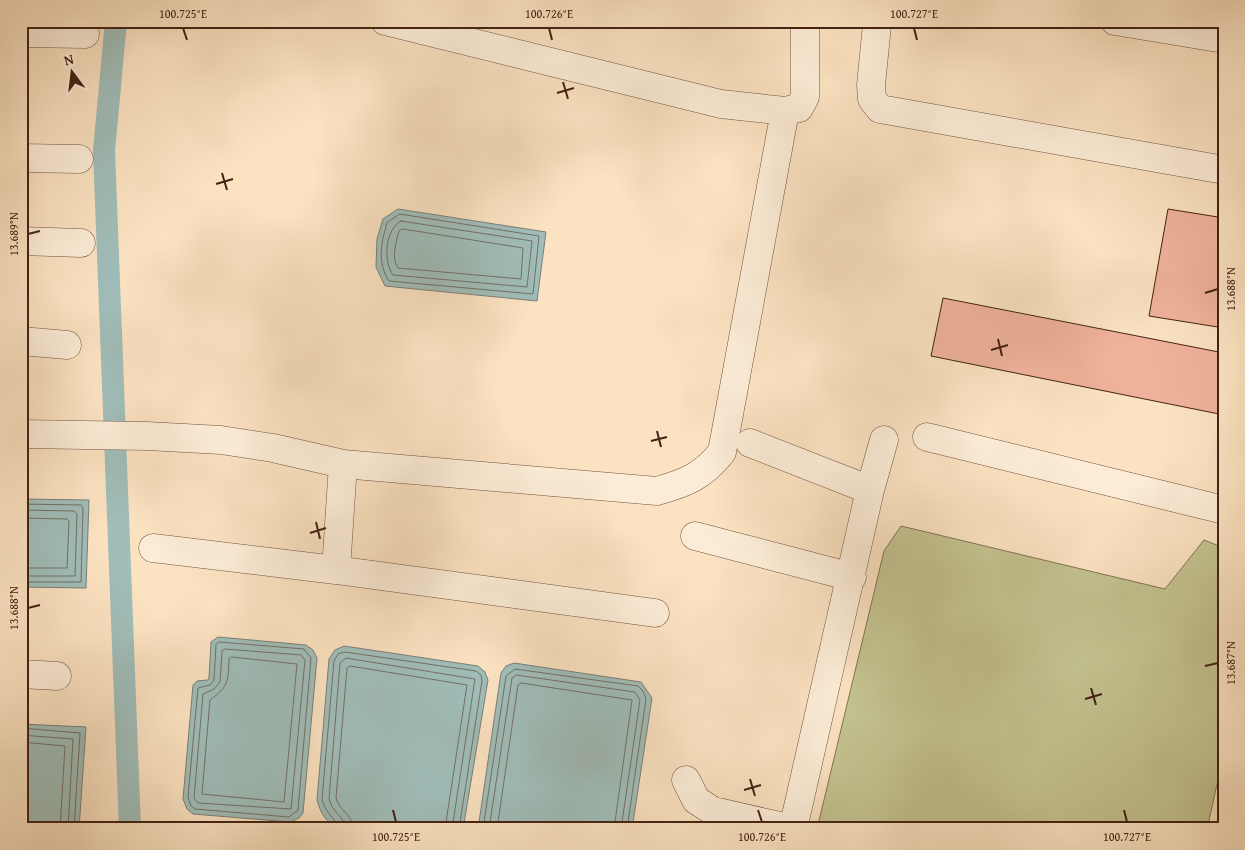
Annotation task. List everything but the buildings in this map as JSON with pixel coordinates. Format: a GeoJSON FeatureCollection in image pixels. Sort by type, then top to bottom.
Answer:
{"type":"FeatureCollection","features":[{"type":"Feature","properties":{"kind":"street"},"geometry":{"type":"LineString","coordinates":[[386,21],[721,104],[785,111],[799,108],[806,97],[805,21]]}},
{"type":"Feature","properties":{"kind":"street"},"geometry":{"type":"LineString","coordinates":[[1115,21],[1224,39]]}},
{"type":"Feature","properties":{"kind":"street"},"geometry":{"type":"LineString","coordinates":[[877,26],[871,85],[872,100],[880,109],[1224,170]]}},
{"type":"Feature","properties":{"kind":"street"},"geometry":{"type":"LineString","coordinates":[[21,33],[85,34]]}},
{"type":"Feature","properties":{"kind":"street"},"geometry":{"type":"LineString","coordinates":[[21,434],[147,436],[221,440],[273,448],[343,464],[656,491],[680,485],[708,470],[722,452],[785,111]]}},
{"type":"Feature","properties":{"kind":"street"},"geometry":{"type":"LineString","coordinates":[[21,158],[79,159]]}},
{"type":"Feature","properties":{"kind":"street"},"geometry":{"type":"LineString","coordinates":[[21,241],[81,243]]}},
{"type":"Feature","properties":{"kind":"street"},"geometry":{"type":"LineString","coordinates":[[21,341],[67,345]]}},
{"type":"Feature","properties":{"kind":"street"},"geometry":{"type":"LineString","coordinates":[[927,437],[1224,510]]}},
{"type":"Feature","properties":{"kind":"street"},"geometry":{"type":"LineString","coordinates":[[686,780],[696,800],[713,811],[793,829],[852,577],[870,490],[884,440]]}},
{"type":"Feature","properties":{"kind":"street"},"geometry":{"type":"LineString","coordinates":[[750,443],[870,490]]}},
{"type":"Feature","properties":{"kind":"street"},"geometry":{"type":"LineString","coordinates":[[336,570],[343,464]]}},
{"type":"Feature","properties":{"kind":"street"},"geometry":{"type":"LineString","coordinates":[[694,536],[852,577]]}},
{"type":"Feature","properties":{"kind":"street"},"geometry":{"type":"LineString","coordinates":[[153,548],[336,570],[655,613]]}},
{"type":"Feature","properties":{"kind":"street"},"geometry":{"type":"LineString","coordinates":[[21,674],[57,676]]}},
{"type":"Feature","properties":{"kind":"shaded area"},"geometry":{"type":"Polygon","coordinates":[[[901,526],[1165,589],[1204,540],[1224,548],[1224,753],[1207,829],[817,829],[884,551],[901,526]]]}},
{"type":"Feature","properties":{"kind":"water"},"geometry":{"type":"Polygon","coordinates":[[[398,209],[546,232],[537,301],[385,286],[376,267],[377,239],[383,219],[398,209]]]}},
{"type":"Feature","properties":{"kind":"water"},"geometry":{"type":"Polygon","coordinates":[[[21,499],[89,500],[86,588],[21,587],[21,499]]]}},
{"type":"Feature","properties":{"kind":"water"},"geometry":{"type":"Polygon","coordinates":[[[218,637],[306,645],[313,650],[317,658],[303,813],[299,818],[290,822],[193,814],[187,809],[183,799],[193,685],[197,681],[208,680],[211,642],[218,637]]]}},
{"type":"Feature","properties":{"kind":"water"},"geometry":{"type":"Polygon","coordinates":[[[344,646],[478,666],[485,672],[488,680],[463,829],[338,829],[324,817],[317,800],[329,659],[335,650],[344,646]]]}},
{"type":"Feature","properties":{"kind":"water"},"geometry":{"type":"Polygon","coordinates":[[[514,663],[641,682],[652,698],[632,829],[478,829],[501,673],[506,666],[514,663]]]}},
{"type":"Feature","properties":{"kind":"water"},"geometry":{"type":"Polygon","coordinates":[[[21,724],[86,727],[79,829],[21,829],[21,724]]]}},
{"type":"Feature","properties":{"kind":"waterway"},"geometry":{"type":"LineString","coordinates":[[116,21],[104,151],[130,829]]}}]}
